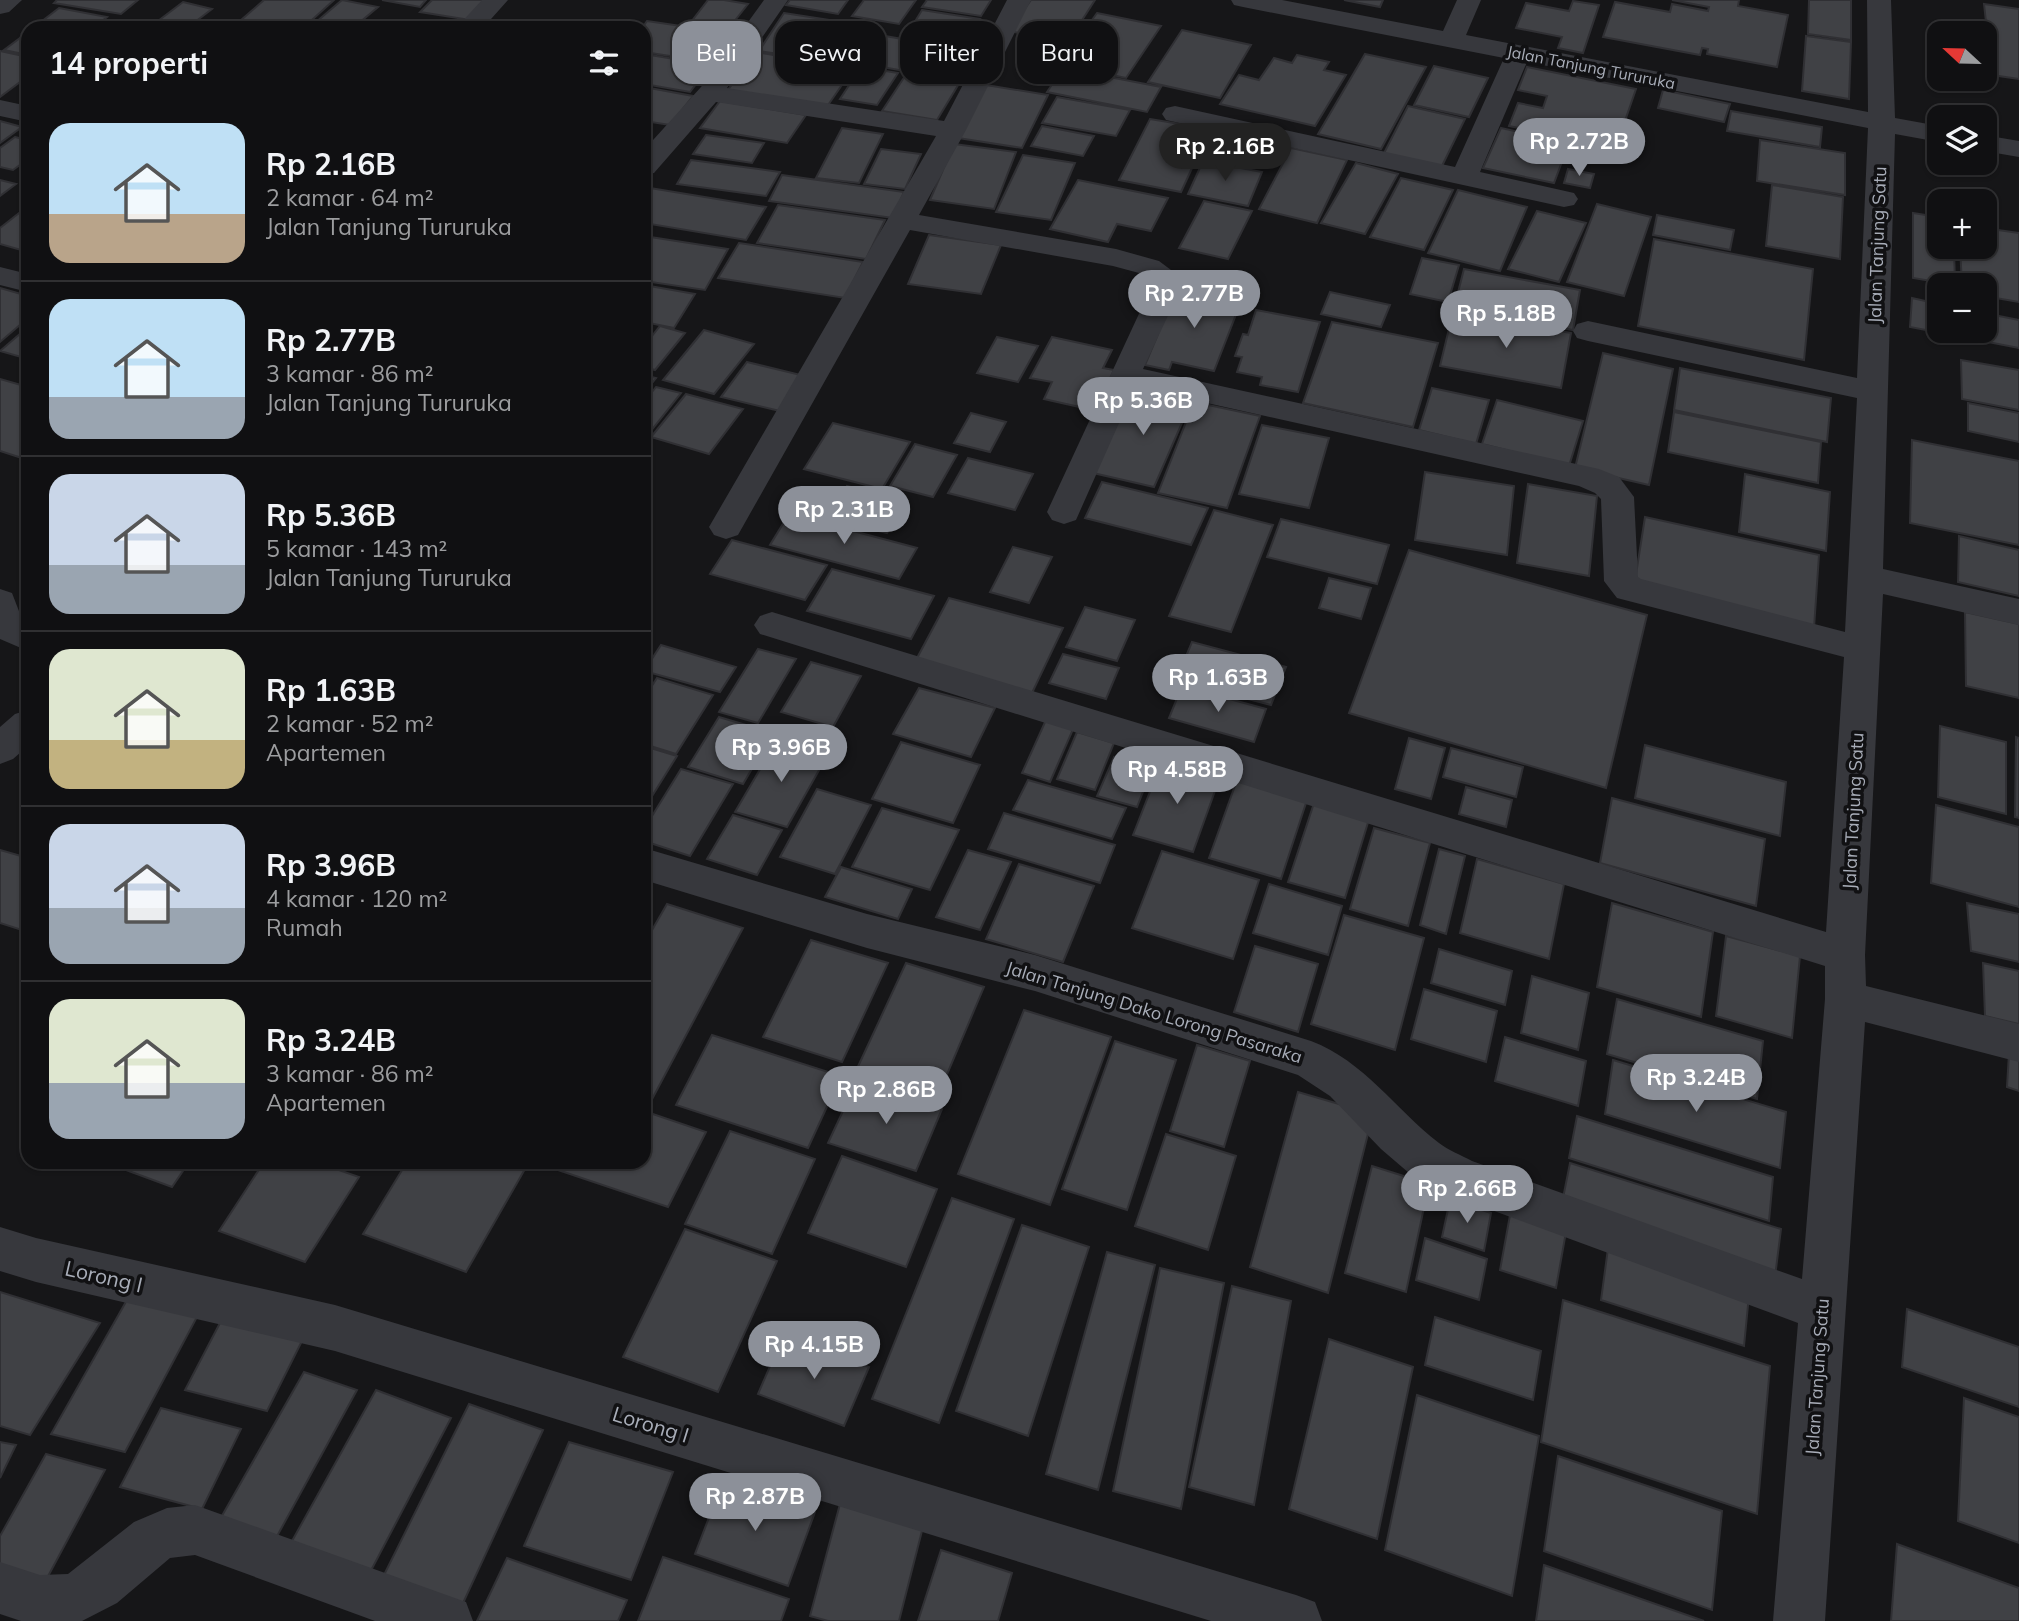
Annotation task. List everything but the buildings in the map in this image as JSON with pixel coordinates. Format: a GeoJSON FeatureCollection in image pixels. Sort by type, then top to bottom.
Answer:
{"type":"FeatureCollection","features":[{"type":"Feature","properties":{"kind":"street"},"geometry":{"type":"LineString","coordinates":[[0,7],[10,0]]}},
{"type":"Feature","properties":{"kind":"street"},"geometry":{"type":"LineString","coordinates":[[476,21],[496,0]]}},
{"type":"Feature","properties":{"kind":"street"},"geometry":{"type":"LineString","coordinates":[[651,159],[710,93],[776,0]]}},
{"type":"Feature","properties":{"kind":"street"},"geometry":{"type":"LineString","coordinates":[[726,527],[953,130],[1019,0]]}},
{"type":"Feature","properties":{"kind":"street","name":"Jalan Tanjung Tururuka"},"geometry":{"type":"LineString","coordinates":[[1243,0],[1927,132]]}},
{"type":"Feature","properties":{"kind":"street"},"geometry":{"type":"LineString","coordinates":[[1452,40],[1469,0]]}},
{"type":"Feature","properties":{"kind":"street","name":"Jalan Tanjung Satu"},"geometry":{"type":"LineString","coordinates":[[1799,1621],[1846,999],[1845,955],[1866,578],[1882,123],[1879,0]]}},
{"type":"Feature","properties":{"kind":"street"},"geometry":{"type":"LineString","coordinates":[[1465,176],[1519,52]]}},
{"type":"Feature","properties":{"kind":"street"},"geometry":{"type":"LineString","coordinates":[[710,93],[953,130]]}},
{"type":"Feature","properties":{"kind":"street"},"geometry":{"type":"LineString","coordinates":[[0,108],[21,112]]}},
{"type":"Feature","properties":{"kind":"street"},"geometry":{"type":"LineString","coordinates":[[1175,114],[1564,199]]}},
{"type":"Feature","properties":{"kind":"street"},"geometry":{"type":"LineString","coordinates":[[1997,145],[2019,149]]}},
{"type":"Feature","properties":{"kind":"street"},"geometry":{"type":"LineString","coordinates":[[901,220],[1116,258],[1140,264],[1158,272],[1165,279],[1165,290],[1064,512]]}},
{"type":"Feature","properties":{"kind":"street"},"geometry":{"type":"LineString","coordinates":[[0,276],[21,281]]}},
{"type":"Feature","properties":{"kind":"street"},"geometry":{"type":"LineString","coordinates":[[1588,331],[1871,390]]}},
{"type":"Feature","properties":{"kind":"street"},"geometry":{"type":"LineString","coordinates":[[1125,375],[1587,477],[1607,485],[1617,498],[1621,581],[1629,589],[1862,649]]}},
{"type":"Feature","properties":{"kind":"street"},"geometry":{"type":"LineString","coordinates":[[1866,578],[2019,612]]}},
{"type":"Feature","properties":{"kind":"street"},"geometry":{"type":"LineString","coordinates":[[0,602],[7,627],[21,634]]}},
{"type":"Feature","properties":{"kind":"street"},"geometry":{"type":"LineString","coordinates":[[772,625],[1845,955]]}},
{"type":"Feature","properties":{"kind":"street"},"geometry":{"type":"LineString","coordinates":[[0,749],[21,730]]}},
{"type":"Feature","properties":{"kind":"street","name":"Jalan Tanjung Dako Lorong Pasaraka"},"geometry":{"type":"LineString","coordinates":[[651,866],[867,931],[1035,973],[1311,1060],[1345,1082],[1424,1159],[1459,1177],[1822,1309]]}},
{"type":"Feature","properties":{"kind":"street"},"geometry":{"type":"LineString","coordinates":[[1846,999],[2019,1042]]}},
{"type":"Feature","properties":{"kind":"street","name":"Lorong I"},"geometry":{"type":"LineString","coordinates":[[0,1249],[36,1260],[335,1328],[1296,1621]]}},
{"type":"Feature","properties":{"kind":"street"},"geometry":{"type":"LineString","coordinates":[[0,1588],[53,1602],[78,1597],[105,1579],[136,1550],[167,1533],[195,1530],[447,1621]]}}]}
